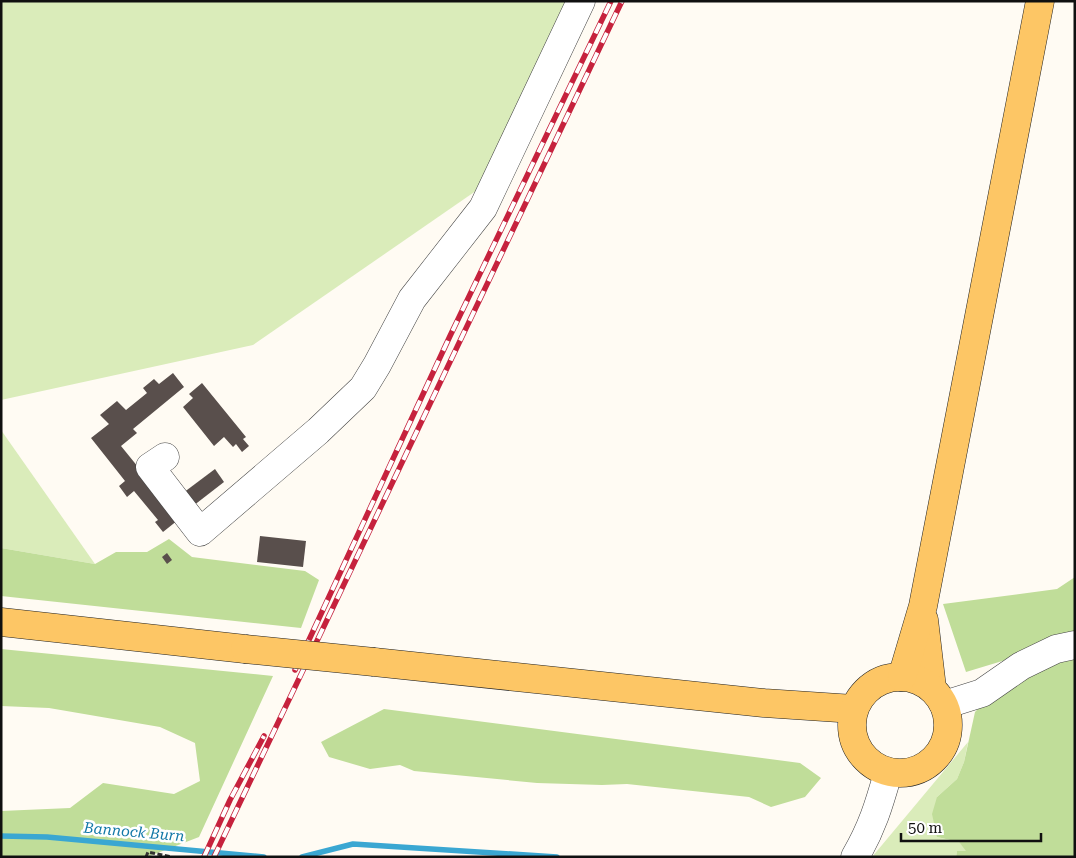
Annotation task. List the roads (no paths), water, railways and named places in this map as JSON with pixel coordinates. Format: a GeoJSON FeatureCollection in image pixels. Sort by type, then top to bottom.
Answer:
{"type":"FeatureCollection","features":[{"type":"Feature","properties":{"kind":"main road"},"geometry":{"type":"LineString","coordinates":[[902,677],[923,606],[1040,1]]}},
{"type":"Feature","properties":{"kind":"main road"},"geometry":{"type":"LineString","coordinates":[[923,606],[938,697],[948,720],[948,736],[942,750],[932,762],[918,770],[904,774],[888,773],[874,767],[862,757],[855,744],[853,719],[861,695],[873,685],[887,678],[902,677],[918,680],[938,697]]}},
{"type":"Feature","properties":{"kind":"main road"},"geometry":{"type":"LineString","coordinates":[[1,622],[764,703],[853,719]]}},
{"type":"Feature","properties":{"kind":"street"},"geometry":{"type":"LineString","coordinates":[[165,457],[150,467],[200,532],[318,431],[363,388],[412,299],[482,208],[581,1]]}},
{"type":"Feature","properties":{"kind":"street"},"geometry":{"type":"LineString","coordinates":[[938,697],[982,693],[1021,666],[1056,648],[1075,645]]}},
{"type":"Feature","properties":{"kind":"street"},"geometry":{"type":"LineString","coordinates":[[855,857],[869,834],[888,773]]}},
{"type":"Feature","properties":{"kind":"waterway","name":"Bannock Burn"},"geometry":{"type":"LineString","coordinates":[[1,836],[47,837],[264,857]]}},
{"type":"Feature","properties":{"kind":"waterway","name":"Bannock Burn"},"geometry":{"type":"LineString","coordinates":[[302,857],[353,844],[557,857]]}},
{"type":"Feature","properties":{"kind":"railway"},"geometry":{"type":"LineString","coordinates":[[295,670],[450,336],[611,1]]}},
{"type":"Feature","properties":{"kind":"railway"},"geometry":{"type":"LineString","coordinates":[[214,857],[622,1]]}},
{"type":"Feature","properties":{"kind":"railway"},"geometry":{"type":"LineString","coordinates":[[204,857],[230,800],[264,736]]}}]}
